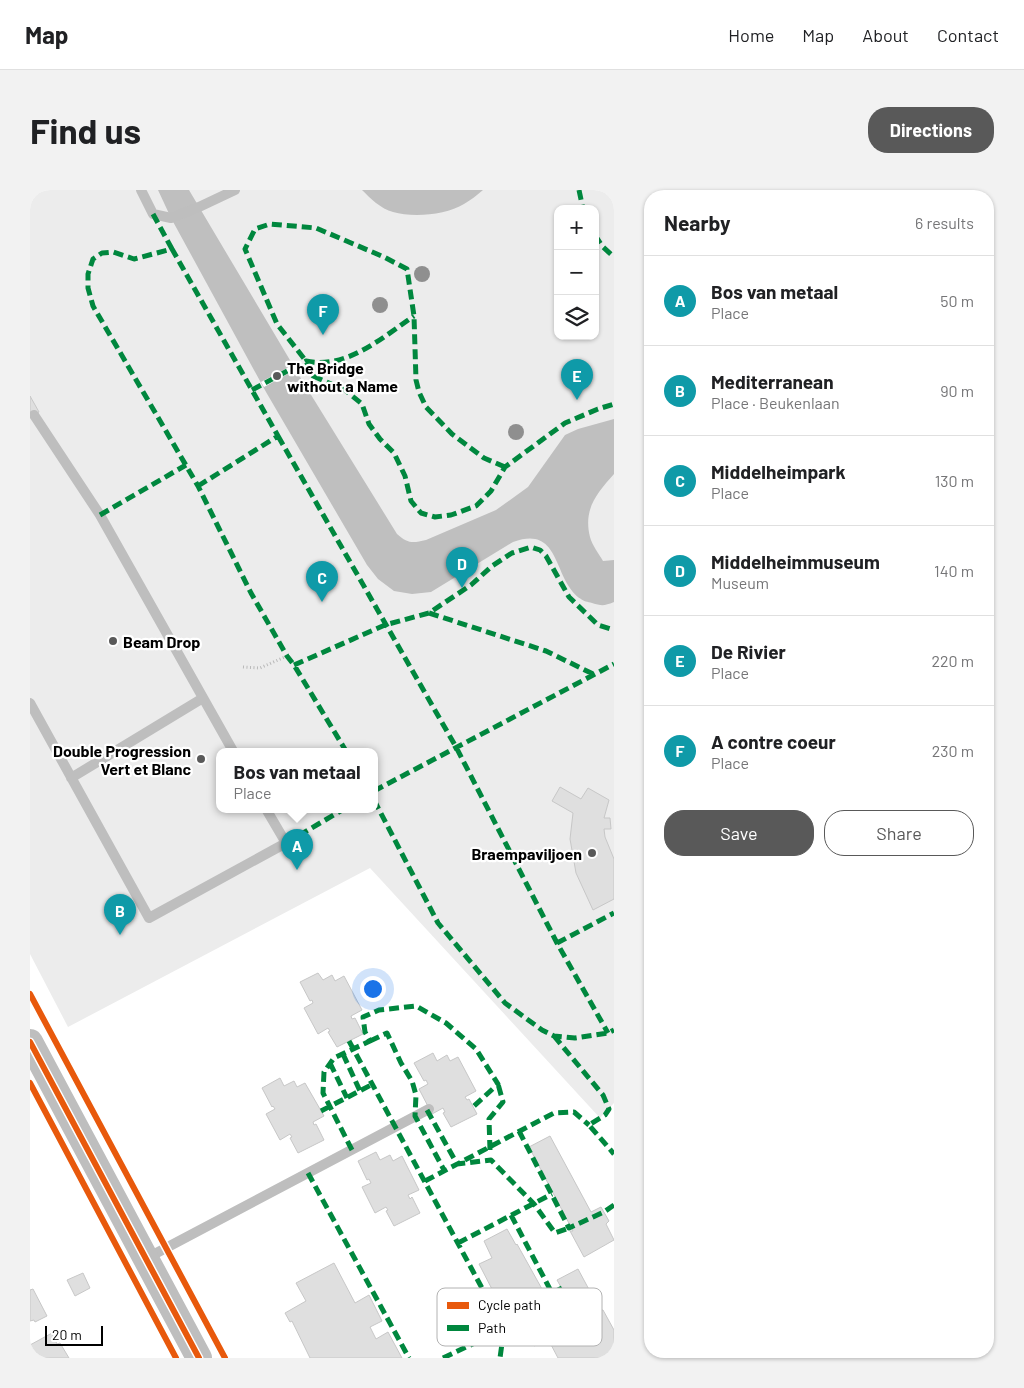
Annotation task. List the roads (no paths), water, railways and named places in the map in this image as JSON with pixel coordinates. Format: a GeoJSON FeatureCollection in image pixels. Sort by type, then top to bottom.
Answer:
{"type":"FeatureCollection","features":[{"type":"Feature","properties":{"kind":"street"},"geometry":{"type":"LineString","coordinates":[[30,1042],[199,1358]]}},
{"type":"Feature","properties":{"kind":"lane"},"geometry":{"type":"LineString","coordinates":[[141,190],[153,214],[170,218],[235,190]]}},
{"type":"Feature","properties":{"kind":"lane"},"geometry":{"type":"LineString","coordinates":[[34,415],[100,515],[231,748]]}},
{"type":"Feature","properties":{"kind":"lane"},"geometry":{"type":"LineString","coordinates":[[70,778],[203,698]]}},
{"type":"Feature","properties":{"kind":"lane"},"geometry":{"type":"LineString","coordinates":[[30,703],[149,918],[286,843],[268,813]]}},
{"type":"Feature","properties":{"kind":"lane"},"geometry":{"type":"LineString","coordinates":[[145,1259],[429,1109]]}},
{"type":"Feature","properties":{"kind":"place","name":"A contre coeur"},"geometry":{"type":"Point","coordinates":[323,335]}},
{"type":"Feature","properties":{"kind":"place","name":"The Bridge without a Name"},"geometry":{"type":"Point","coordinates":[277,376]}},
{"type":"Feature","properties":{"kind":"place","name":"De Rivier"},"geometry":{"type":"Point","coordinates":[577,400]}},
{"type":"Feature","properties":{"kind":"place","name":"Middelheimmuseum"},"geometry":{"type":"Point","coordinates":[462,588]}},
{"type":"Feature","properties":{"kind":"place","name":"Middelheimpark"},"geometry":{"type":"Point","coordinates":[322,602]}},
{"type":"Feature","properties":{"kind":"place","name":"Beam Drop"},"geometry":{"type":"Point","coordinates":[113,641]}},
{"type":"Feature","properties":{"kind":"place","name":"Double Progression Vert et Blanc"},"geometry":{"type":"Point","coordinates":[201,759]}},
{"type":"Feature","properties":{"kind":"place","name":"Braempaviljoen"},"geometry":{"type":"Point","coordinates":[592,853]}},
{"type":"Feature","properties":{"kind":"place","name":"Bos van metaal"},"geometry":{"type":"Point","coordinates":[297,870]}},
{"type":"Feature","properties":{"kind":"place","name":"Mediterranean"},"geometry":{"type":"Point","coordinates":[120,935]}}]}
